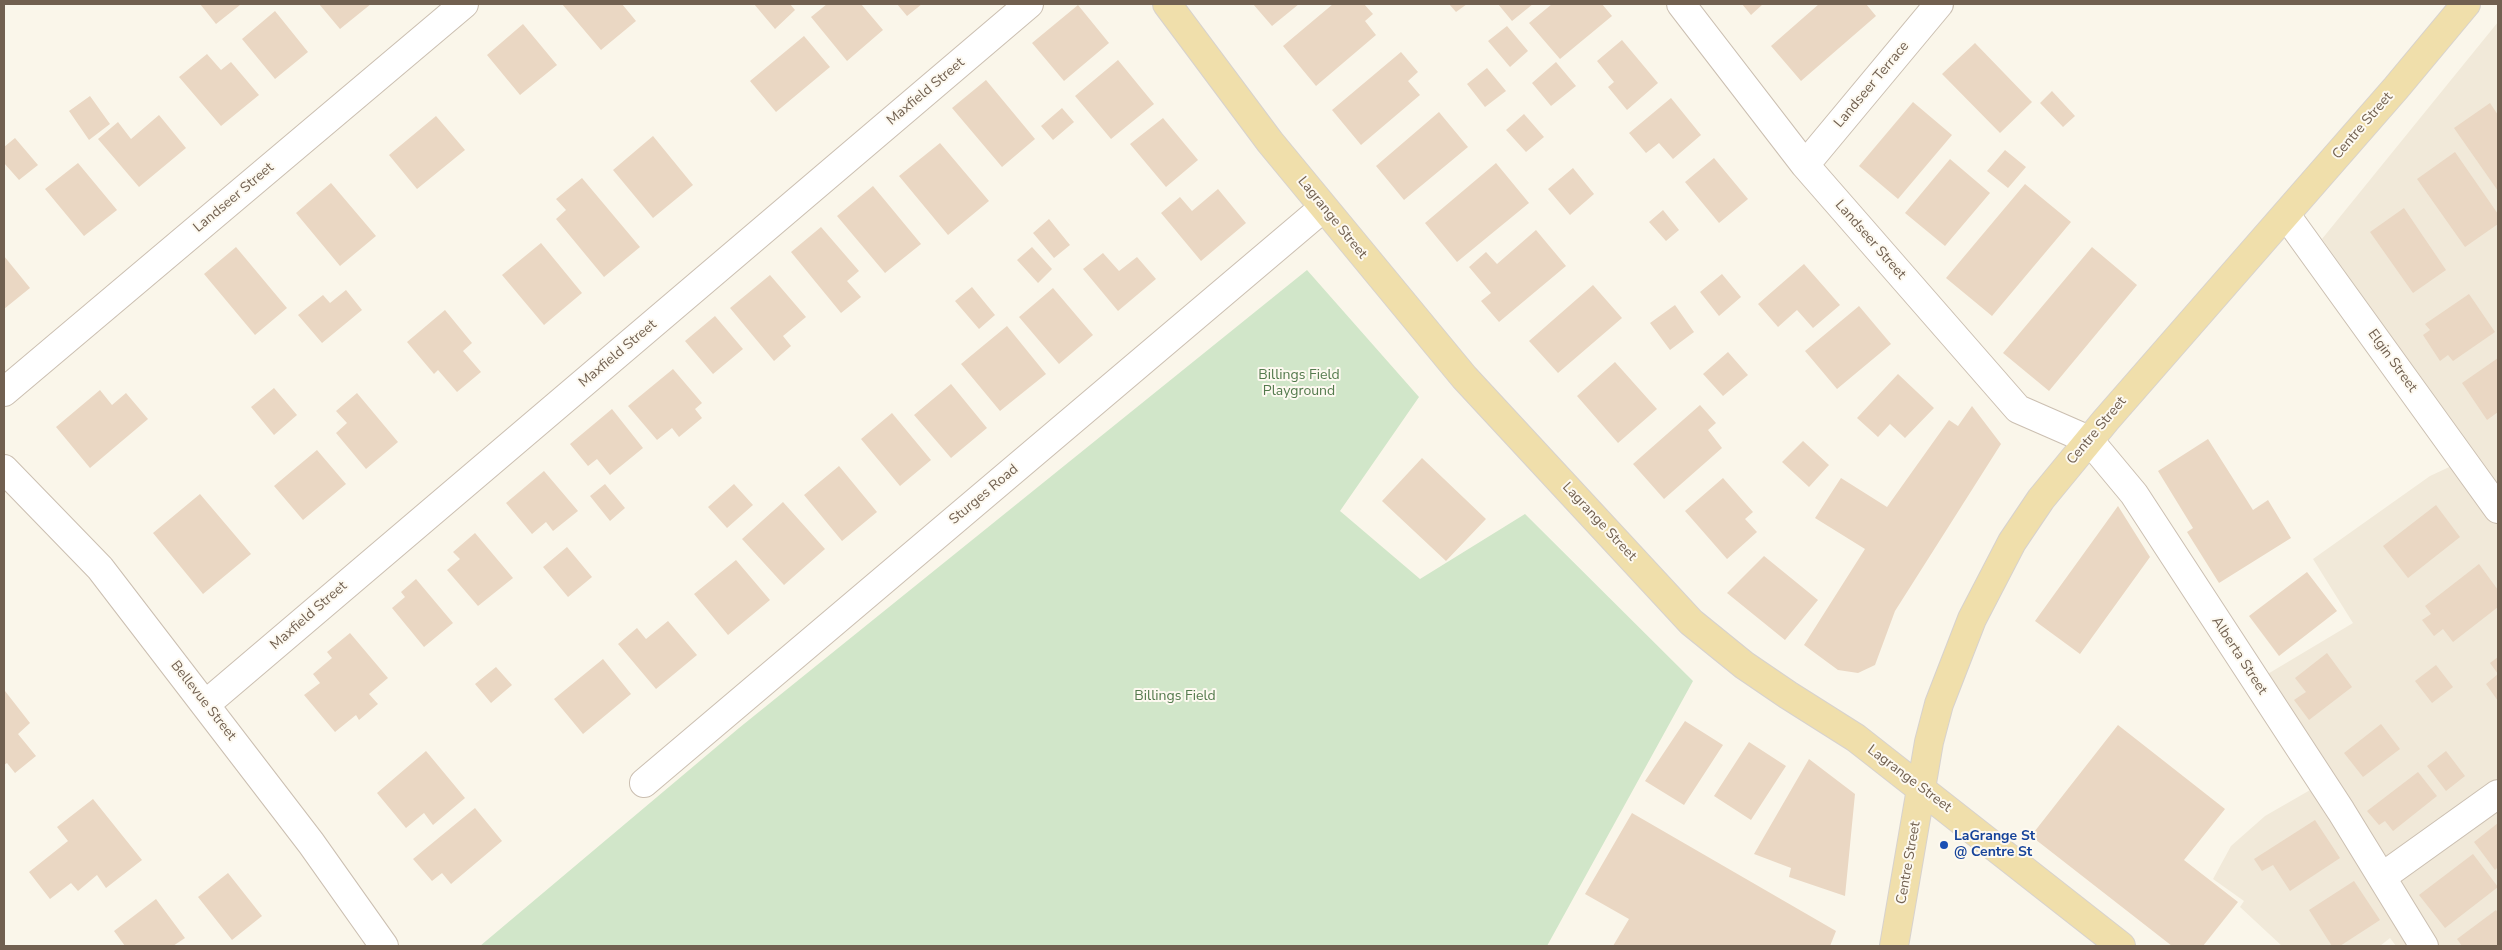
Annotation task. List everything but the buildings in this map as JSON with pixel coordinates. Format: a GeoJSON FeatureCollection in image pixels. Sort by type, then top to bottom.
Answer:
{"type":"FeatureCollection","features":[{"type":"Feature","properties":{"kind":"main road","name":"Lagrange Street"},"geometry":{"type":"LineString","coordinates":[[1168,4],[1270,142],[1464,377],[1691,622],[1744,665],[1788,695],[1844,728],[2121,946]]}},
{"type":"Feature","properties":{"kind":"main road","name":"Centre Street"},"geometry":{"type":"LineString","coordinates":[[1894,946],[1930,742],[1939,704],[1983,595],[2017,535],[2041,499],[2089,440],[2286,215],[2466,4]]}},
{"type":"Feature","properties":{"kind":"street","name":"Landseer Street"},"geometry":{"type":"LineString","coordinates":[[4,392],[464,4]]}},
{"type":"Feature","properties":{"kind":"street","name":"Maxfield Street"},"geometry":{"type":"LineString","coordinates":[[206,704],[1029,4]]}},
{"type":"Feature","properties":{"kind":"street","name":"Landseer Street"},"geometry":{"type":"LineString","coordinates":[[1681,4],[1805,165],[2018,410],[2089,440]]}},
{"type":"Feature","properties":{"kind":"street","name":"Landseer Terrace"},"geometry":{"type":"LineString","coordinates":[[1805,165],[1939,4]]}},
{"type":"Feature","properties":{"kind":"street","name":"Sturges Road"},"geometry":{"type":"LineString","coordinates":[[644,783],[1323,208]]}},
{"type":"Feature","properties":{"kind":"street","name":"Elgin Street"},"geometry":{"type":"LineString","coordinates":[[2286,215],[2498,509]]}},
{"type":"Feature","properties":{"kind":"street","name":"Alberta Street"},"geometry":{"type":"LineString","coordinates":[[2089,440],[2134,494],[2167,541],[2210,611],[2382,877],[2424,946]]}},
{"type":"Feature","properties":{"kind":"street","name":"Bellevue Street"},"geometry":{"type":"LineString","coordinates":[[4,469],[100,568],[311,843],[384,946]]}},
{"type":"Feature","properties":{"kind":"street"},"geometry":{"type":"LineString","coordinates":[[2382,877],[2498,794]]}},
{"type":"Feature","properties":{"kind":"shaded area"},"geometry":{"type":"Polygon","coordinates":[[[2498,22],[2498,946],[2396,946],[2390,938],[2380,946],[2282,946],[2240,907],[2244,901],[2213,879],[2231,846],[2265,816],[2331,778],[2266,675],[2353,623],[2313,559],[2430,476],[2475,455],[2322,239],[2498,22]]]}},
{"type":"Feature","properties":{"kind":"green space","name":"Billings Field"},"geometry":{"type":"Polygon","coordinates":[[[1307,270],[1419,397],[1340,511],[1420,579],[1525,514],[1693,681],[1547,946],[480,946],[739,728],[1307,270]]]}},
{"type":"Feature","properties":{"kind":"place","name":"LaGrange St @ Centre St"},"geometry":{"type":"Point","coordinates":[1944,845]}},
{"type":"Feature","properties":{"kind":"park label","name":"Billings Field Playground"},"geometry":{"type":"Point","coordinates":[1299,384]}}]}
